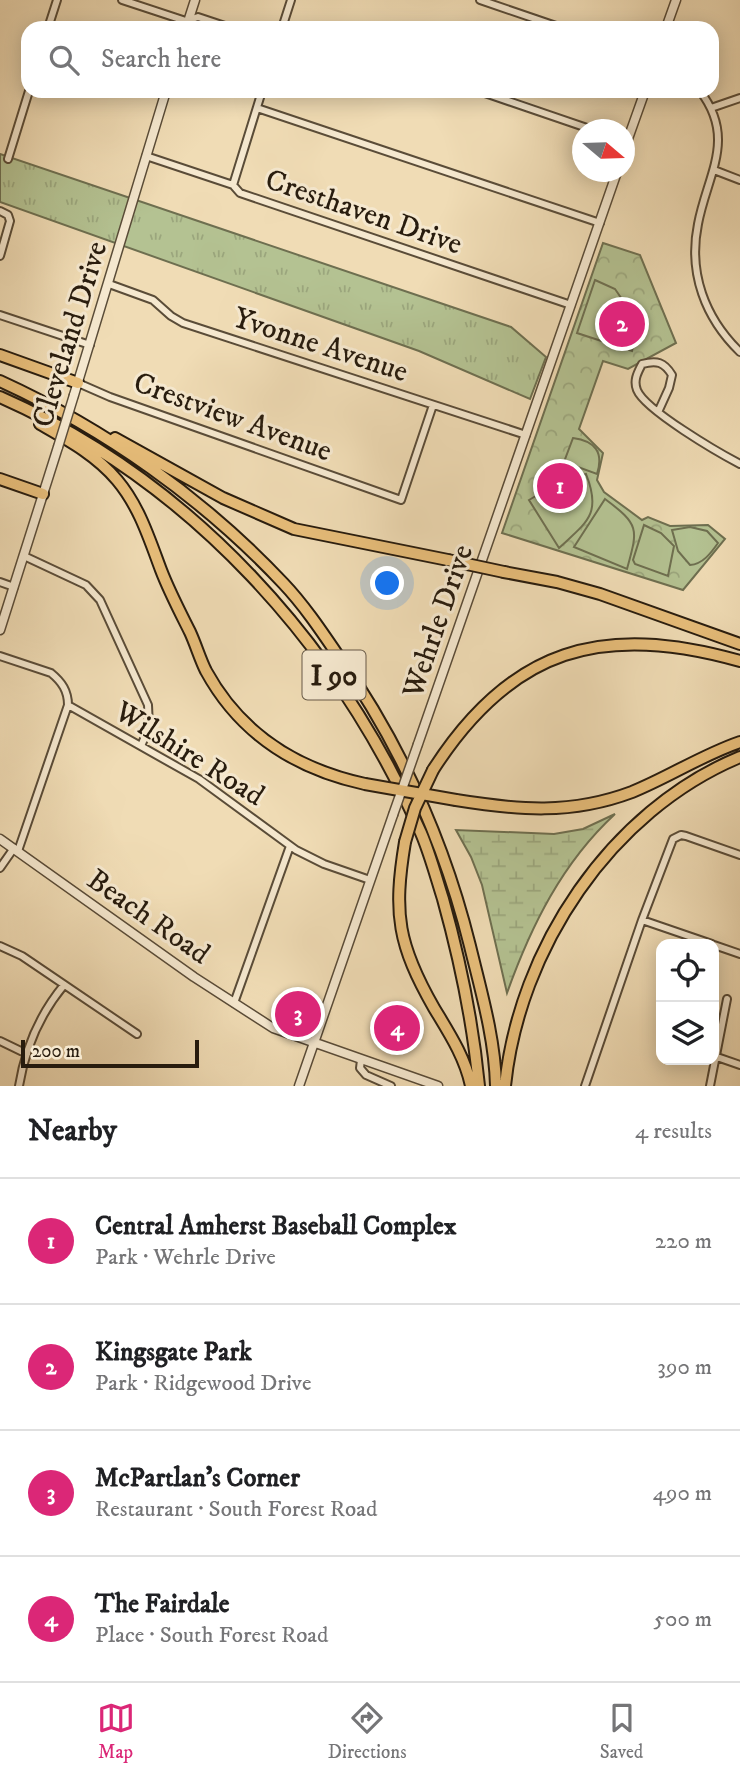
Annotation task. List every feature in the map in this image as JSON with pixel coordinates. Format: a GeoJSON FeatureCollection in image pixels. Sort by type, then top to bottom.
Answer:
{"type":"FeatureCollection","features":[{"type":"Feature","properties":{"kind":"highway"},"geometry":{"type":"LineString","coordinates":[[0,355],[78,383]]}},
{"type":"Feature","properties":{"kind":"highway","name":"I 90"},"geometry":{"type":"LineString","coordinates":[[0,381],[74,419],[181,490],[237,536],[285,585],[321,629],[393,743],[427,815],[455,888],[488,1023],[496,1086]]}},
{"type":"Feature","properties":{"kind":"highway","name":"I 90"},"geometry":{"type":"LineString","coordinates":[[0,397],[80,437],[166,495],[237,562],[294,624],[334,675],[389,766],[422,835],[439,884],[459,960],[479,1086]]}},
{"type":"Feature","properties":{"kind":"highway"},"geometry":{"type":"LineString","coordinates":[[0,404],[76,444],[117,481],[132,502],[149,535],[161,572],[206,671],[246,724],[279,751],[312,769],[332,777],[365,784],[503,808],[544,810],[598,803],[634,791],[713,751],[740,742]]}},
{"type":"Feature","properties":{"kind":"highway"},"geometry":{"type":"LineString","coordinates":[[74,419],[107,433],[223,498],[294,529],[557,582],[600,594],[740,643]]}},
{"type":"Feature","properties":{"kind":"highway"},"geometry":{"type":"LineString","coordinates":[[0,479],[43,494]]}},
{"type":"Feature","properties":{"kind":"highway"},"geometry":{"type":"LineString","coordinates":[[471,1086],[458,1047],[418,979],[402,937],[397,909],[398,881],[405,842],[415,808],[433,770],[453,739],[496,692],[521,675],[569,653],[593,647],[654,643],[688,647],[740,661]]}},
{"type":"Feature","properties":{"kind":"highway"},"geometry":{"type":"LineString","coordinates":[[505,1086],[511,1045],[527,989],[559,922],[578,892],[600,863],[657,806],[691,783],[740,757]]}},
{"type":"Feature","properties":{"kind":"street"},"geometry":{"type":"LineString","coordinates":[[50,21],[57,0]]}},
{"type":"Feature","properties":{"kind":"street"},"geometry":{"type":"LineString","coordinates":[[122,0],[179,21]]}},
{"type":"Feature","properties":{"kind":"street"},"geometry":{"type":"LineString","coordinates":[[188,21],[195,0]]}},
{"type":"Feature","properties":{"kind":"street"},"geometry":{"type":"LineString","coordinates":[[284,21],[291,0]]}},
{"type":"Feature","properties":{"kind":"street"},"geometry":{"type":"LineString","coordinates":[[480,0],[542,21]]}},
{"type":"Feature","properties":{"kind":"street"},"geometry":{"type":"LineString","coordinates":[[668,21],[676,0]]}},
{"type":"Feature","properties":{"kind":"street"},"geometry":{"type":"LineString","coordinates":[[192,21],[198,17],[210,21]]}},
{"type":"Feature","properties":{"kind":"street"},"geometry":{"type":"LineString","coordinates":[[8,159],[27,98]]}},
{"type":"Feature","properties":{"kind":"street","name":"Cleveland Drive"},"geometry":{"type":"LineString","coordinates":[[0,630],[75,395],[164,98]]}},
{"type":"Feature","properties":{"kind":"street"},"geometry":{"type":"LineString","coordinates":[[233,185],[260,98]]}},
{"type":"Feature","properties":{"kind":"street"},"geometry":{"type":"LineString","coordinates":[[499,98],[572,123]]}},
{"type":"Feature","properties":{"kind":"street"},"geometry":{"type":"LineString","coordinates":[[635,119],[642,98]]}},
{"type":"Feature","properties":{"kind":"street"},"geometry":{"type":"LineString","coordinates":[[705,98],[716,120],[719,141],[714,170],[697,226],[696,264],[700,289],[709,312],[720,330],[740,352]]}},
{"type":"Feature","properties":{"kind":"street"},"geometry":{"type":"LineString","coordinates":[[711,108],[740,98]]}},
{"type":"Feature","properties":{"kind":"street"},"geometry":{"type":"LineString","coordinates":[[257,108],[600,223]]}},
{"type":"Feature","properties":{"kind":"street","name":"Cresthaven Drive"},"geometry":{"type":"LineString","coordinates":[[146,156],[233,185],[240,193],[571,305]]}},
{"type":"Feature","properties":{"kind":"street"},"geometry":{"type":"LineString","coordinates":[[714,170],[740,180]]}},
{"type":"Feature","properties":{"kind":"street","name":"Wehrle Drive"},"geometry":{"type":"LineString","coordinates":[[299,1086],[614,182]]}},
{"type":"Feature","properties":{"kind":"street"},"geometry":{"type":"LineString","coordinates":[[0,211],[8,215],[10,221],[0,256]]}},
{"type":"Feature","properties":{"kind":"street","name":"Yvonne Avenue"},"geometry":{"type":"LineString","coordinates":[[109,284],[153,300],[171,316],[184,323],[526,435]]}},
{"type":"Feature","properties":{"kind":"street"},"geometry":{"type":"LineString","coordinates":[[0,315],[90,345]]}},
{"type":"Feature","properties":{"kind":"street"},"geometry":{"type":"LineString","coordinates":[[659,411],[669,388],[671,375],[666,366],[654,360],[642,364],[636,376],[637,389],[645,400],[659,411],[698,439],[740,464]]}},
{"type":"Feature","properties":{"kind":"street","name":"Crestview Avenue"},"geometry":{"type":"LineString","coordinates":[[78,383],[110,397],[401,500],[433,405]]}},
{"type":"Feature","properties":{"kind":"street"},"geometry":{"type":"LineString","coordinates":[[24,556],[86,585],[100,600],[148,705],[149,727],[141,746]]}},
{"type":"Feature","properties":{"kind":"street"},"geometry":{"type":"LineString","coordinates":[[0,582],[14,587]]}},
{"type":"Feature","properties":{"kind":"street","name":"Wilshire Road"},"geometry":{"type":"LineString","coordinates":[[0,656],[51,673],[67,693],[68,705],[199,779],[290,846],[324,864],[370,880]]}},
{"type":"Feature","properties":{"kind":"street"},"geometry":{"type":"LineString","coordinates":[[0,868],[16,850],[68,705]]}},
{"type":"Feature","properties":{"kind":"street"},"geometry":{"type":"LineString","coordinates":[[585,1086],[673,839],[681,835],[740,855]]}},
{"type":"Feature","properties":{"kind":"street","name":"Beach Road"},"geometry":{"type":"LineString","coordinates":[[0,839],[273,1028],[438,1086]]}},
{"type":"Feature","properties":{"kind":"street"},"geometry":{"type":"LineString","coordinates":[[234,1003],[290,846]]}},
{"type":"Feature","properties":{"kind":"street"},"geometry":{"type":"LineString","coordinates":[[642,920],[698,939]]}},
{"type":"Feature","properties":{"kind":"street"},"geometry":{"type":"LineString","coordinates":[[0,946],[22,956],[137,1034]]}},
{"type":"Feature","properties":{"kind":"street"},"geometry":{"type":"LineString","coordinates":[[719,946],[740,954]]}},
{"type":"Feature","properties":{"kind":"street"},"geometry":{"type":"LineString","coordinates":[[19,1086],[37,1026],[52,999],[64,985]]}},
{"type":"Feature","properties":{"kind":"street"},"geometry":{"type":"LineString","coordinates":[[719,1045],[727,999]]}},
{"type":"Feature","properties":{"kind":"street"},"geometry":{"type":"LineString","coordinates":[[0,1041],[27,1054]]}},
{"type":"Feature","properties":{"kind":"street"},"geometry":{"type":"LineString","coordinates":[[719,1058],[740,1065]]}},
{"type":"Feature","properties":{"kind":"street"},"geometry":{"type":"LineString","coordinates":[[362,1060],[360,1068],[366,1075],[391,1086]]}},
{"type":"Feature","properties":{"kind":"street"},"geometry":{"type":"LineString","coordinates":[[710,1086],[715,1065]]}},
{"type":"Feature","properties":{"kind":"green space"},"geometry":{"type":"Polygon","coordinates":[[[0,154],[511,327],[546,357],[530,399],[419,351],[0,202],[0,154]]]}},
{"type":"Feature","properties":{"kind":"green space"},"geometry":{"type":"Polygon","coordinates":[[[603,243],[640,255],[676,343],[628,369],[603,361],[579,429],[603,453],[597,480],[604,492],[642,520],[648,517],[670,526],[708,525],[725,539],[683,590],[502,533],[603,243]]]}},
{"type":"Feature","properties":{"kind":"green space"},"geometry":{"type":"Polygon","coordinates":[[[595,280],[615,289],[628,308],[637,327],[632,351],[577,333],[595,280]]]}},
{"type":"Feature","properties":{"kind":"green space"},"geometry":{"type":"Polygon","coordinates":[[[573,438],[587,442],[596,449],[599,460],[597,474],[564,462],[573,438]]]}},
{"type":"Feature","properties":{"kind":"green space"},"geometry":{"type":"Polygon","coordinates":[[[586,474],[591,488],[592,508],[584,524],[559,548],[529,500],[560,482],[586,474]]]}},
{"type":"Feature","properties":{"kind":"green space"},"geometry":{"type":"Polygon","coordinates":[[[605,499],[625,515],[633,529],[633,545],[627,569],[574,547],[605,499]]]}},
{"type":"Feature","properties":{"kind":"green space"},"geometry":{"type":"Polygon","coordinates":[[[644,525],[661,533],[674,546],[668,576],[635,564],[633,560],[644,525]]]}},
{"type":"Feature","properties":{"kind":"green space"},"geometry":{"type":"Polygon","coordinates":[[[690,527],[707,531],[718,543],[703,560],[690,565],[678,551],[672,530],[690,527]]]}},
{"type":"Feature","properties":{"kind":"green space"},"geometry":{"type":"Polygon","coordinates":[[[615,814],[579,853],[550,897],[507,993],[482,885],[456,830],[554,834],[583,829],[615,814]]]}},
{"type":"Feature","properties":{"kind":"place","name":"Kingsgate Park"},"geometry":{"type":"Point","coordinates":[622,324]}},
{"type":"Feature","properties":{"kind":"place","name":"Central Amherst Baseball Complex"},"geometry":{"type":"Point","coordinates":[560,486]}},
{"type":"Feature","properties":{"kind":"place","name":"McPartlan's Corner"},"geometry":{"type":"Point","coordinates":[298,1014]}},
{"type":"Feature","properties":{"kind":"place","name":"The Fairdale"},"geometry":{"type":"Point","coordinates":[397,1028]}}]}
